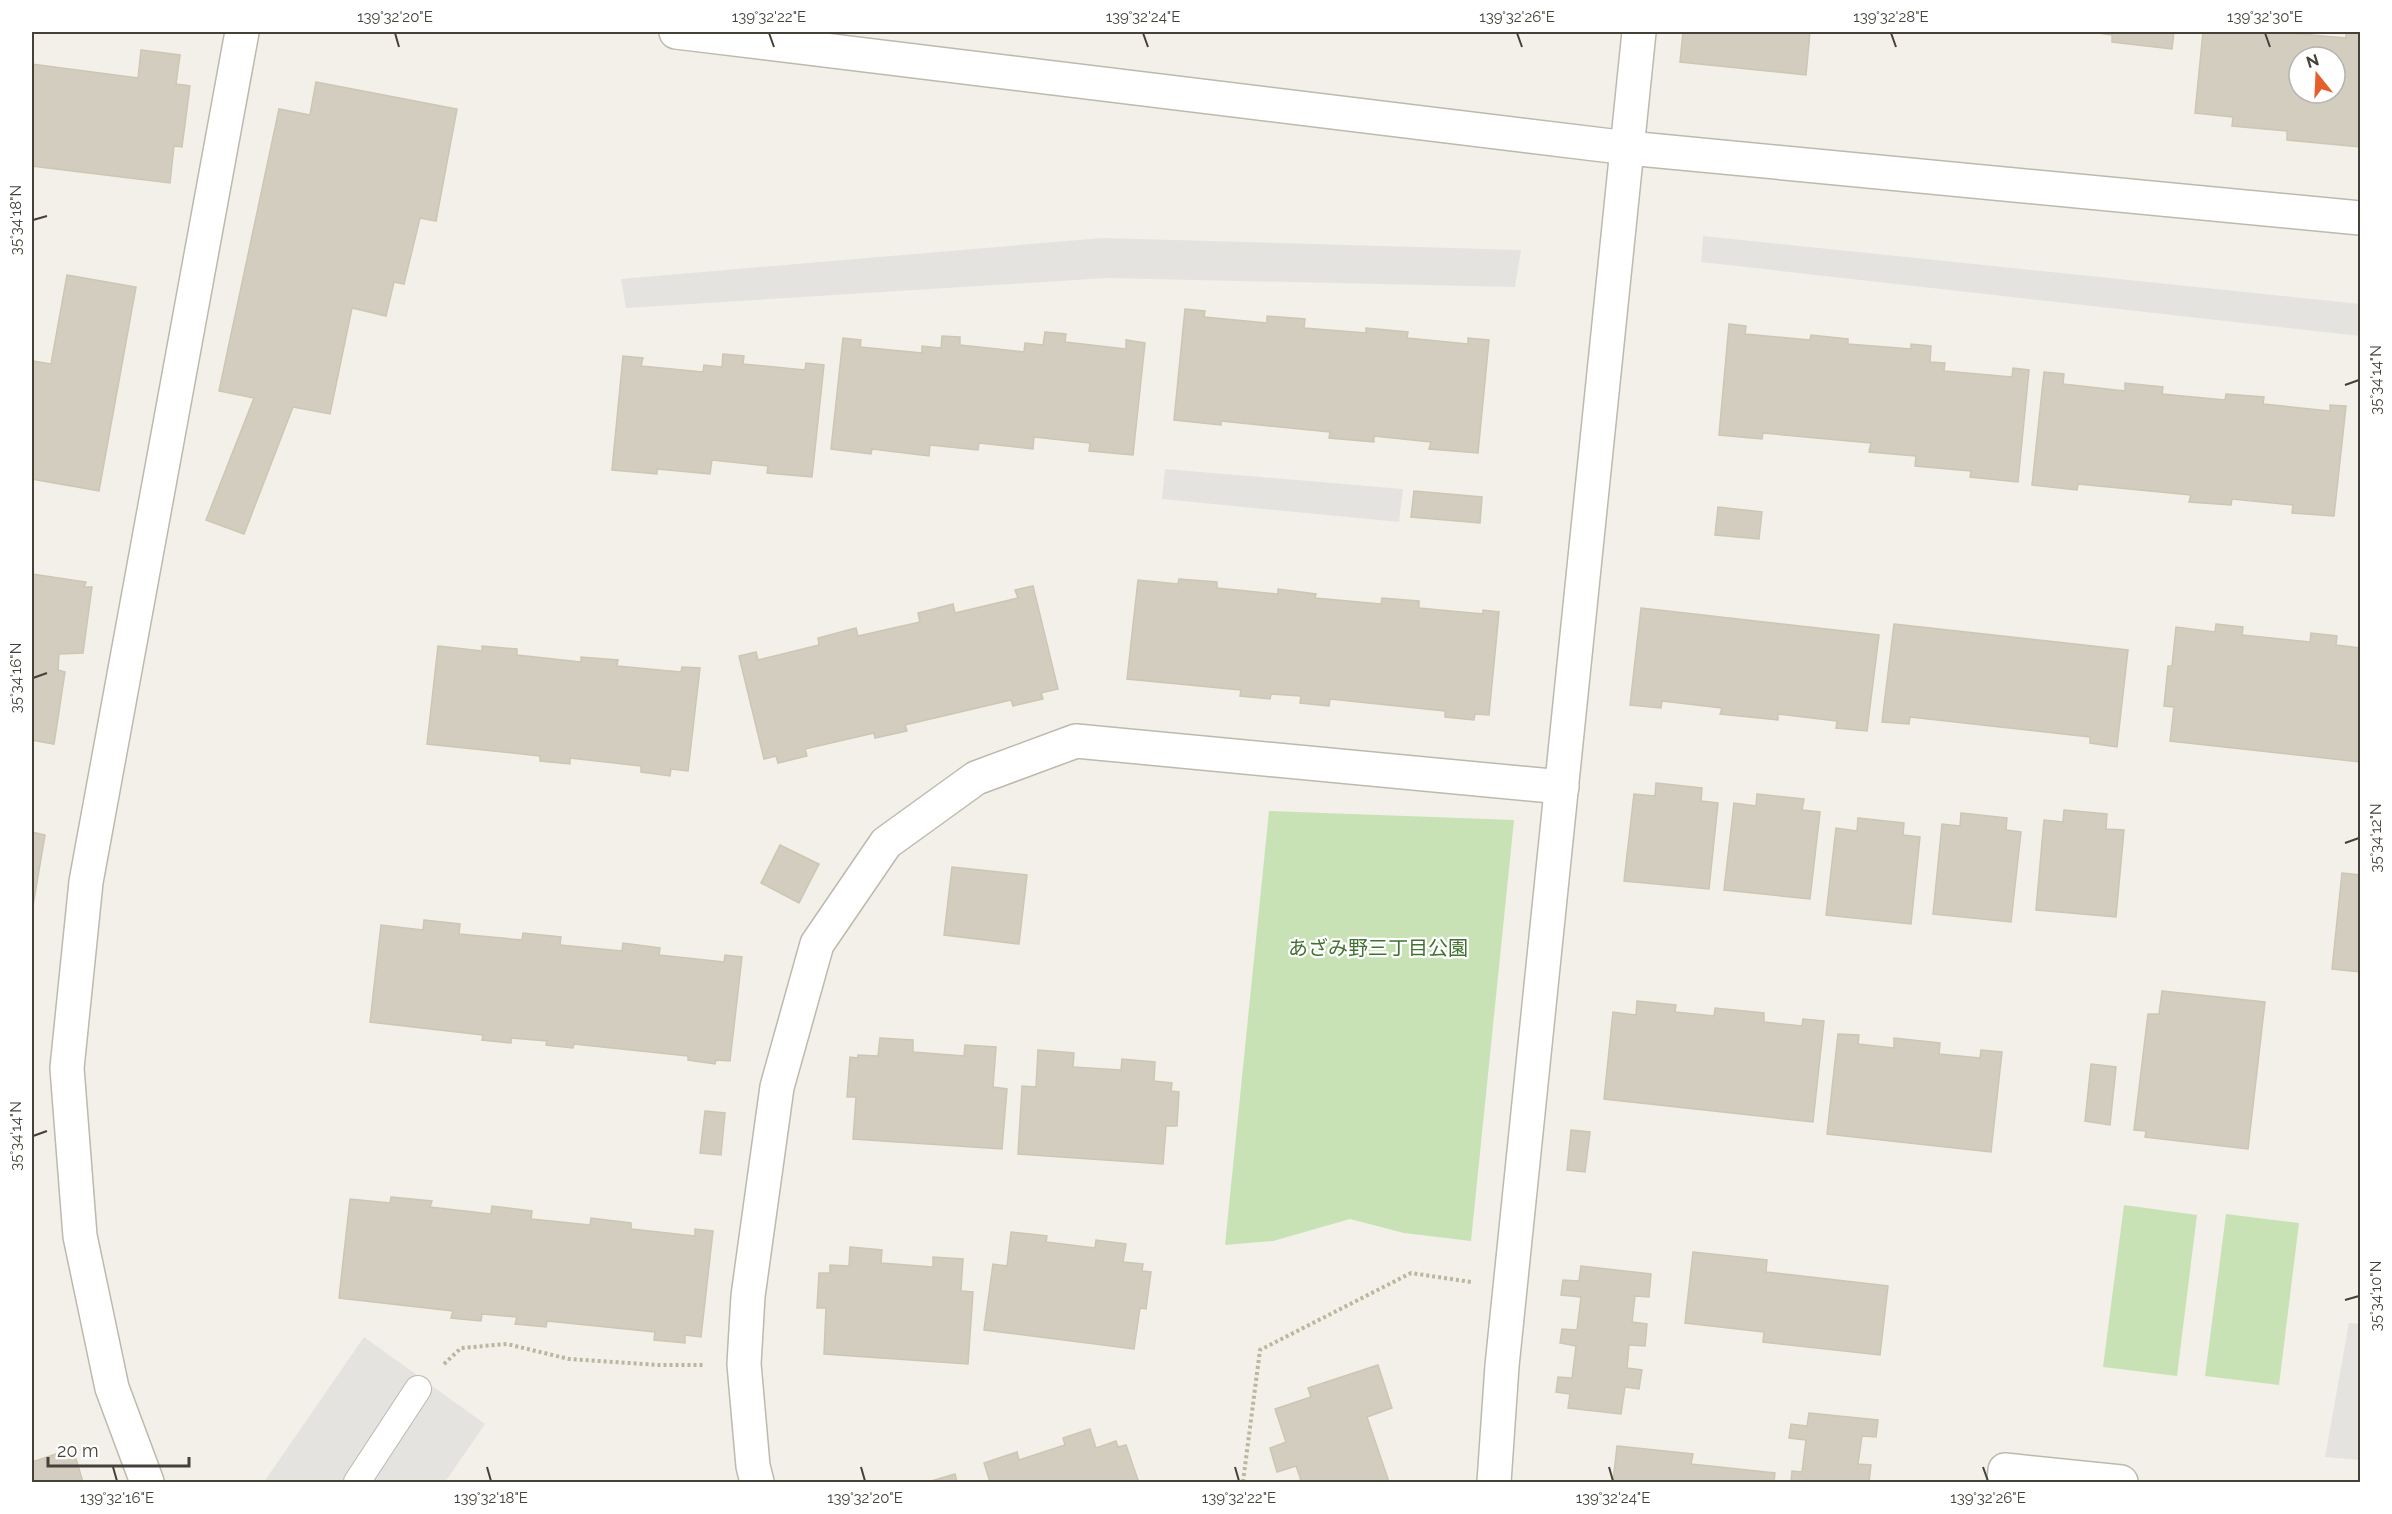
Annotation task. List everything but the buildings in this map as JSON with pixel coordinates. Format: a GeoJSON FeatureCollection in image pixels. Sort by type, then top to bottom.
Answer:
{"type":"FeatureCollection","features":[{"type":"Feature","properties":{"kind":"street"},"geometry":{"type":"LineString","coordinates":[[147,1482],[112,1388],[80,1236],[67,1068],[86,882],[242,32]]}},
{"type":"Feature","properties":{"kind":"street"},"geometry":{"type":"LineString","coordinates":[[676,32],[1628,148],[2361,218]]}},
{"type":"Feature","properties":{"kind":"street"},"geometry":{"type":"LineString","coordinates":[[1494,1482],[1502,1366],[1639,32]]}},
{"type":"Feature","properties":{"kind":"street"},"geometry":{"type":"LineString","coordinates":[[757,1482],[753,1466],[744,1364],[748,1296],[777,1087],[817,944],[886,843],[976,778],[1076,741],[1562,787]]}},
{"type":"Feature","properties":{"kind":"street"},"geometry":{"type":"LineString","coordinates":[[2004,1482],[2005,1470],[2121,1482]]}},
{"type":"Feature","properties":{"kind":"lane"},"geometry":{"type":"LineString","coordinates":[[357,1482],[418,1389]]}},
{"type":"Feature","properties":{"kind":"path"},"geometry":{"type":"LineString","coordinates":[[1243,1482],[1260,1350],[1411,1273],[1510,1288]]}},
{"type":"Feature","properties":{"kind":"path"},"geometry":{"type":"LineString","coordinates":[[418,1389],[461,1348],[507,1344],[569,1359],[659,1365],[744,1364]]}},
{"type":"Feature","properties":{"kind":"green space","name":"あざみ野三丁目公園"},"geometry":{"type":"Polygon","coordinates":[[[1269,811],[1514,820],[1471,1241],[1404,1233],[1350,1219],[1273,1241],[1225,1245],[1269,811]]]}},
{"type":"Feature","properties":{"kind":"green space"},"geometry":{"type":"Polygon","coordinates":[[[2124,1205],[2197,1215],[2177,1376],[2103,1367],[2124,1205]]]}},
{"type":"Feature","properties":{"kind":"green space"},"geometry":{"type":"Polygon","coordinates":[[[2226,1214],[2299,1223],[2279,1385],[2205,1376],[2226,1214]]]}},
{"type":"Feature","properties":{"kind":"shaded area"},"geometry":{"type":"Polygon","coordinates":[[[1703,236],[2360,304],[2360,336],[1701,262],[1703,236]]]}},
{"type":"Feature","properties":{"kind":"shaded area"},"geometry":{"type":"Polygon","coordinates":[[[1102,238],[1521,250],[1515,287],[1107,278],[626,308],[621,279],[1102,238]]]}},
{"type":"Feature","properties":{"kind":"shaded area"},"geometry":{"type":"Polygon","coordinates":[[[1165,469],[1403,489],[1399,522],[1162,499],[1165,469]]]}},
{"type":"Feature","properties":{"kind":"shaded area"},"geometry":{"type":"Polygon","coordinates":[[[2349,1323],[2360,1324],[2360,1460],[2325,1457],[2349,1323]]]}},
{"type":"Feature","properties":{"kind":"shaded area"},"geometry":{"type":"Polygon","coordinates":[[[364,1337],[485,1424],[445,1482],[264,1482],[364,1337]]]}}]}
